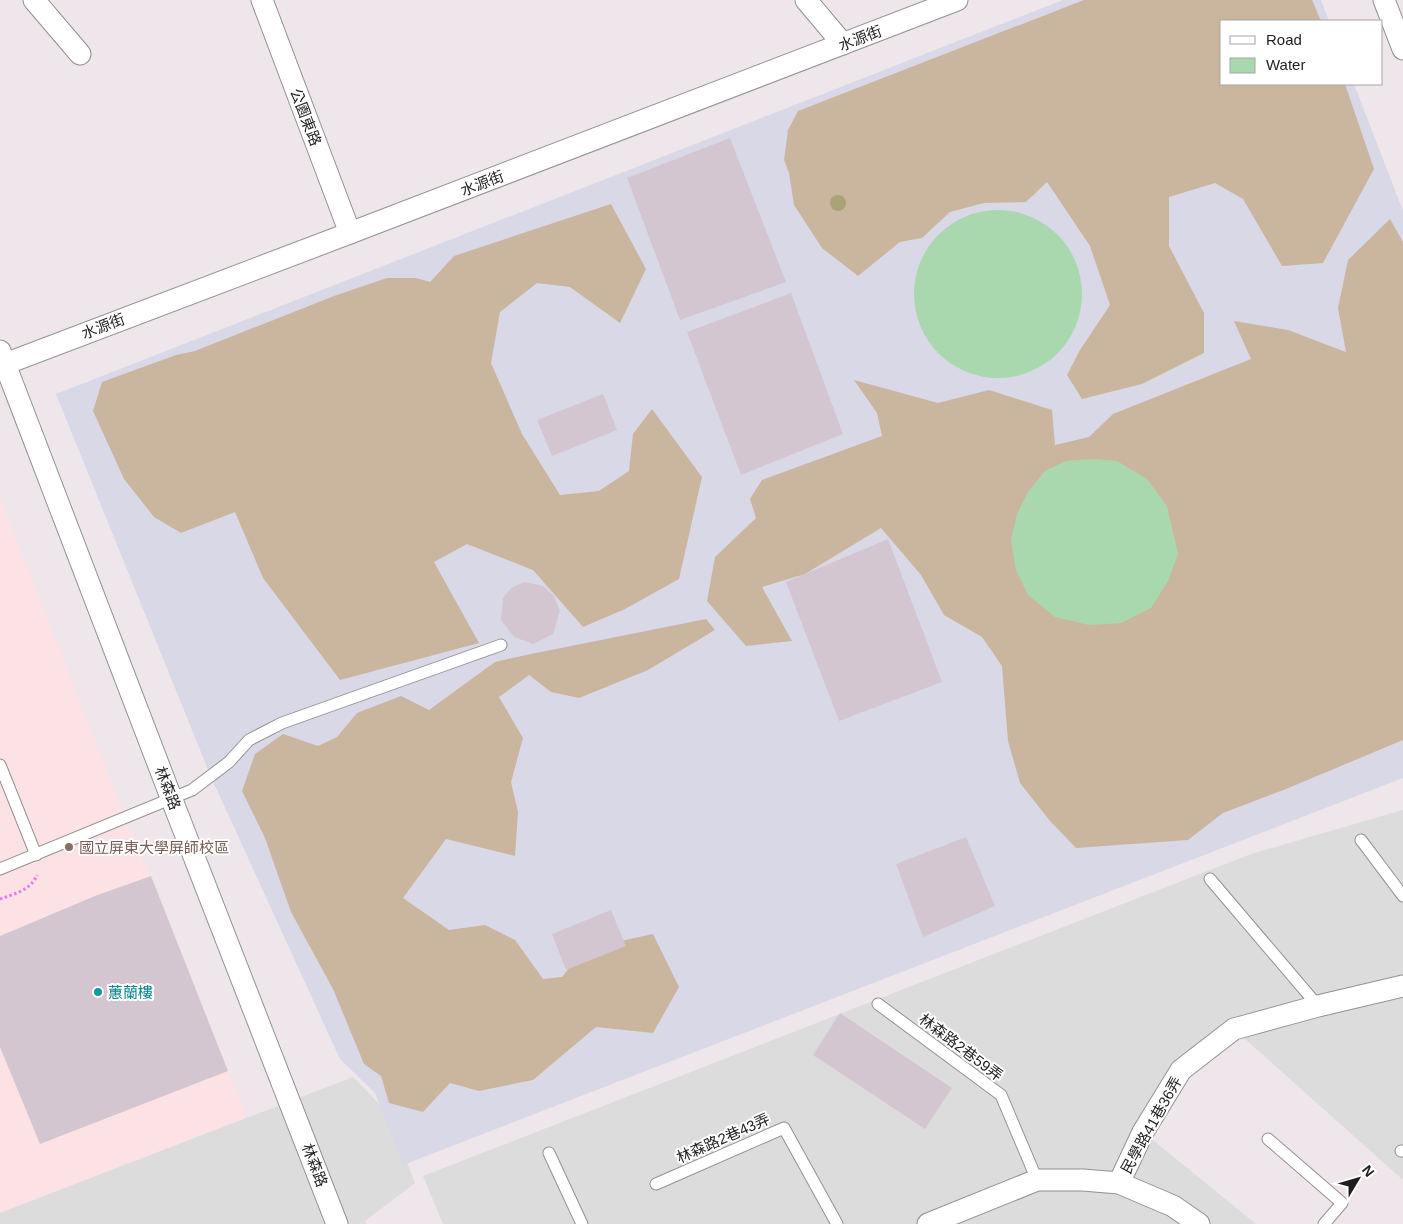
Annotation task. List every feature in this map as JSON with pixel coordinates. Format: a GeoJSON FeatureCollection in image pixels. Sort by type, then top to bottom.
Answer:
{"type":"FeatureCollection","features":[{"type":"Feature","properties":{"kind":"street"},"geometry":{"type":"LineString","coordinates":[[34,0],[80,54]]}},
{"type":"Feature","properties":{"kind":"street","name":"公園東路"},"geometry":{"type":"LineString","coordinates":[[262,0],[350,233]]}},
{"type":"Feature","properties":{"kind":"street"},"geometry":{"type":"LineString","coordinates":[[806,0],[843,44]]}},
{"type":"Feature","properties":{"kind":"street","name":"水源街"},"geometry":{"type":"LineString","coordinates":[[2,360],[350,233],[957,0]]}},
{"type":"Feature","properties":{"kind":"street"},"geometry":{"type":"LineString","coordinates":[[1384,0],[1403,49]]}},
{"type":"Feature","properties":{"kind":"street","name":"林森路"},"geometry":{"type":"LineString","coordinates":[[2,360],[338,1224]]}},
{"type":"Feature","properties":{"kind":"street","name":"民學路41巷36弄"},"geometry":{"type":"LineString","coordinates":[[1119,1183],[1143,1132],[1180,1070],[1234,1029],[1318,1006],[1403,986]]}},
{"type":"Feature","properties":{"kind":"street"},"geometry":{"type":"LineString","coordinates":[[928,1224],[1036,1180],[1083,1180],[1119,1183],[1174,1206],[1199,1224]]}},
{"type":"Feature","properties":{"kind":"lane"},"geometry":{"type":"LineString","coordinates":[[0,869],[172,800],[192,790],[229,762],[249,740],[282,723],[501,645]]}},
{"type":"Feature","properties":{"kind":"lane"},"geometry":{"type":"LineString","coordinates":[[0,765],[36,855]]}},
{"type":"Feature","properties":{"kind":"lane"},"geometry":{"type":"LineString","coordinates":[[1360,840],[1403,896]]}},
{"type":"Feature","properties":{"kind":"lane"},"geometry":{"type":"LineString","coordinates":[[1210,879],[1318,1006]]}},
{"type":"Feature","properties":{"kind":"lane","name":"林森路2巷59弄"},"geometry":{"type":"LineString","coordinates":[[878,1004],[1001,1095],[1036,1180]]}},
{"type":"Feature","properties":{"kind":"lane","name":"林森路2巷43弄"},"geometry":{"type":"LineString","coordinates":[[656,1184],[784,1128],[837,1224]]}},
{"type":"Feature","properties":{"kind":"lane"},"geometry":{"type":"LineString","coordinates":[[1268,1139],[1342,1203],[1324,1224]]}},
{"type":"Feature","properties":{"kind":"lane"},"geometry":{"type":"LineString","coordinates":[[548,1153],[582,1224]]}},
{"type":"Feature","properties":{"kind":"path"},"geometry":{"type":"LineString","coordinates":[[0,899],[25,890],[34,881],[39,867],[36,855]]}},
{"type":"Feature","properties":{"kind":"shaded area"},"geometry":{"type":"Polygon","coordinates":[[[1063,0],[1321,0],[1329,20],[1220,20],[1220,85],[1354,85],[1403,211],[1403,778],[403,1165],[375,1093],[340,1059],[211,777],[56,394],[1063,0]]]}},
{"type":"Feature","properties":{"kind":"shaded area"},"geometry":{"type":"Polygon","coordinates":[[[1084,0],[1312,0],[1321,20],[1220,20],[1220,85],[1345,85],[1374,169],[1323,263],[1282,266],[1243,199],[1215,183],[1169,197],[1169,246],[1204,313],[1204,353],[1142,384],[1082,399],[1067,375],[1080,350],[1110,305],[1090,246],[1047,182],[1026,202],[984,203],[950,212],[922,238],[900,242],[858,276],[822,248],[794,205],[789,173],[784,160],[788,130],[798,111],[1084,0]]]}},
{"type":"Feature","properties":{"kind":"shaded area"},"geometry":{"type":"Polygon","coordinates":[[[611,204],[646,269],[620,323],[570,287],[537,283],[500,312],[491,363],[522,434],[560,495],[599,491],[629,471],[633,434],[652,409],[702,477],[679,579],[625,609],[583,627],[533,570],[467,544],[434,562],[479,643],[340,680],[263,578],[235,512],[181,533],[154,517],[124,479],[93,411],[102,382],[176,355],[195,351],[334,296],[387,278],[416,278],[430,282],[454,256],[611,204]]]}},
{"type":"Feature","properties":{"kind":"shaded area"},"geometry":{"type":"Polygon","coordinates":[[[1390,219],[1403,242],[1403,740],[1223,813],[1188,840],[1076,848],[1050,821],[1020,783],[1008,741],[1002,666],[982,637],[944,615],[921,575],[881,528],[805,574],[762,587],[792,641],[746,646],[707,601],[715,557],[756,518],[750,499],[762,480],[882,436],[877,413],[854,380],[938,403],[989,390],[1052,410],[1055,445],[1089,437],[1113,414],[1251,359],[1234,321],[1288,330],[1346,352],[1338,308],[1348,260],[1390,219]]]}},
{"type":"Feature","properties":{"kind":"shaded area","name":"國立屏東大學屏師校區"},"geometry":{"type":"Polygon","coordinates":[[[0,496],[126,819],[151,876],[247,1117],[0,1212],[0,496]]]}},
{"type":"Feature","properties":{"kind":"shaded area"},"geometry":{"type":"Polygon","coordinates":[[[706,619],[715,630],[648,670],[579,698],[551,692],[529,675],[499,697],[523,738],[511,782],[518,812],[515,856],[446,839],[403,898],[449,930],[485,925],[515,940],[543,979],[562,977],[584,949],[653,934],[679,987],[653,1033],[596,1027],[533,1080],[479,1091],[450,1083],[423,1112],[389,1103],[381,1076],[364,1064],[333,989],[291,912],[265,838],[242,791],[255,754],[283,734],[318,746],[337,737],[357,713],[401,696],[429,710],[495,662],[706,619]]]}},
{"type":"Feature","properties":{"kind":"shaded area"},"geometry":{"type":"Polygon","coordinates":[[[1403,810],[1403,1180],[1234,1029],[1181,1070],[1143,1132],[1256,1224],[443,1224],[423,1176],[1251,854],[1403,810]]]}},
{"type":"Feature","properties":{"kind":"shaded area"},"geometry":{"type":"Polygon","coordinates":[[[353,1077],[387,1112],[415,1183],[365,1221],[366,1224],[0,1224],[0,1213],[353,1077]]]}},
{"type":"Feature","properties":{"kind":"water"},"geometry":{"type":"Polygon","coordinates":[[[1006,210],[1030,216],[1058,234],[1076,262],[1081,278],[1081,310],[1076,326],[1058,354],[1045,364],[1022,375],[990,378],[966,372],[938,354],[928,341],[917,318],[914,286],[920,262],[938,234],[951,224],[974,213],[1006,210]]]}},
{"type":"Feature","properties":{"kind":"water"},"geometry":{"type":"Polygon","coordinates":[[[1093,459],[1117,461],[1147,479],[1167,506],[1178,554],[1168,581],[1151,608],[1121,623],[1089,625],[1055,617],[1028,595],[1016,570],[1011,540],[1017,514],[1028,492],[1045,471],[1066,461],[1093,459]]]}},
{"type":"Feature","properties":{"kind":"building"},"geometry":{"type":"Polygon","coordinates":[[[730,138],[786,282],[680,320],[627,178],[730,138]]]}},
{"type":"Feature","properties":{"kind":"building"},"geometry":{"type":"Polygon","coordinates":[[[791,293],[843,434],[741,475],[687,332],[791,293]]]}},
{"type":"Feature","properties":{"kind":"building"},"geometry":{"type":"Polygon","coordinates":[[[603,394],[617,430],[552,456],[537,420],[603,394]]]}},
{"type":"Feature","properties":{"kind":"building"},"geometry":{"type":"Polygon","coordinates":[[[888,539],[942,682],[839,721],[786,582],[888,539]]]}},
{"type":"Feature","properties":{"kind":"building"},"geometry":{"type":"Polygon","coordinates":[[[524,582],[543,586],[554,596],[560,611],[553,634],[533,644],[514,637],[501,620],[503,598],[511,588],[524,582]]]}},
{"type":"Feature","properties":{"kind":"building"},"geometry":{"type":"Polygon","coordinates":[[[966,837],[995,906],[923,937],[896,864],[966,837]]]}},
{"type":"Feature","properties":{"kind":"building","name":"蕙蘭樓"},"geometry":{"type":"Polygon","coordinates":[[[151,876],[228,1071],[40,1144],[0,1047],[0,936],[95,896],[151,876]]]}},
{"type":"Feature","properties":{"kind":"building"},"geometry":{"type":"Polygon","coordinates":[[[611,910],[626,946],[566,970],[552,934],[611,910]]]}},
{"type":"Feature","properties":{"kind":"building"},"geometry":{"type":"Polygon","coordinates":[[[840,1013],[952,1088],[925,1129],[813,1055],[840,1013]]]}},
{"type":"Feature","properties":{"kind":"place","name":"國立屏東大學屏師校區"},"geometry":{"type":"Point","coordinates":[69,847]}},
{"type":"Feature","properties":{"kind":"place","name":"蕙蘭樓"},"geometry":{"type":"Point","coordinates":[98,992]}}]}
